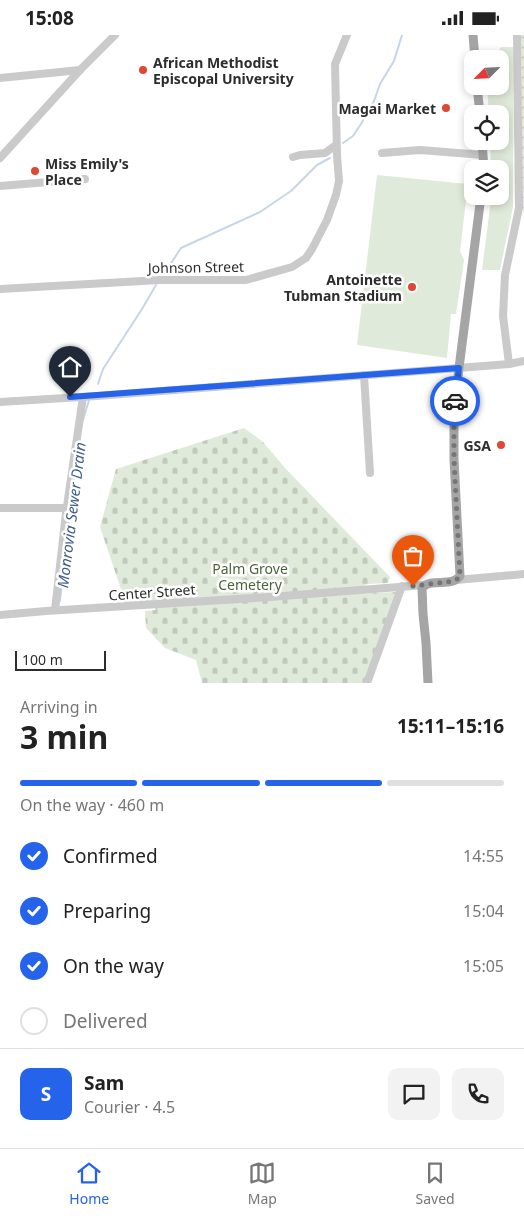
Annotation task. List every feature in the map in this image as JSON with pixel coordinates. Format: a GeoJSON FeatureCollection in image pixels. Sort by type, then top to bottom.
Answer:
{"type":"FeatureCollection","features":[{"type":"Feature","properties":{"kind":"main road"},"geometry":{"type":"LineString","coordinates":[[473,35],[474,50]]}},
{"type":"Feature","properties":{"kind":"main road"},"geometry":{"type":"LineString","coordinates":[[483,150],[483,160]]}},
{"type":"Feature","properties":{"kind":"main road"},"geometry":{"type":"LineString","coordinates":[[428,683],[422,588],[428,583],[456,580],[459,578],[460,573],[454,459],[454,415],[480,205]]}},
{"type":"Feature","properties":{"kind":"street"},"geometry":{"type":"LineString","coordinates":[[0,158],[80,70],[115,35]]}},
{"type":"Feature","properties":{"kind":"street","name":"Johnson Street"},"geometry":{"type":"LineString","coordinates":[[0,289],[160,280],[246,280],[292,267],[306,258],[330,212],[339,181],[336,145],[335,64],[347,35]]}},
{"type":"Feature","properties":{"kind":"street"},"geometry":{"type":"LineString","coordinates":[[509,364],[503,316],[505,275],[520,217],[517,35]]}},
{"type":"Feature","properties":{"kind":"street"},"geometry":{"type":"LineString","coordinates":[[0,78],[80,70]]}},
{"type":"Feature","properties":{"kind":"street"},"geometry":{"type":"LineString","coordinates":[[293,157],[325,153],[336,145]]}},
{"type":"Feature","properties":{"kind":"street"},"geometry":{"type":"LineString","coordinates":[[382,153],[420,151],[483,155]]}},
{"type":"Feature","properties":{"kind":"street"},"geometry":{"type":"LineString","coordinates":[[0,186],[85,179]]}},
{"type":"Feature","properties":{"kind":"street"},"geometry":{"type":"LineString","coordinates":[[0,402],[459,368],[524,361]]}},
{"type":"Feature","properties":{"kind":"street"},"geometry":{"type":"LineString","coordinates":[[364,375],[370,473]]}},
{"type":"Feature","properties":{"kind":"street"},"geometry":{"type":"LineString","coordinates":[[56,610],[67,508],[83,397]]}},
{"type":"Feature","properties":{"kind":"street"},"geometry":{"type":"LineString","coordinates":[[0,508],[67,508]]}},
{"type":"Feature","properties":{"kind":"street"},"geometry":{"type":"LineString","coordinates":[[456,580],[524,574]]}},
{"type":"Feature","properties":{"kind":"street","name":"Center Street"},"geometry":{"type":"LineString","coordinates":[[0,615],[425,585]]}},
{"type":"Feature","properties":{"kind":"street"},"geometry":{"type":"LineString","coordinates":[[367,683],[402,587]]}},
{"type":"Feature","properties":{"kind":"green space"},"geometry":{"type":"Polygon","coordinates":[[[521,35],[524,35],[524,215],[522,203],[521,35]]]}},
{"type":"Feature","properties":{"kind":"green space"},"geometry":{"type":"Polygon","coordinates":[[[501,47],[514,47],[513,207],[500,270],[482,270],[490,205],[509,205],[509,160],[491,160],[490,150],[509,150],[509,105],[488,105],[488,95],[509,95],[509,50],[499,50],[501,47]]]}},
{"type":"Feature","properties":{"kind":"green space","name":"Antoinette Tubman Stadium"},"geometry":{"type":"Polygon","coordinates":[[[377,175],[464,184],[465,205],[460,251],[464,260],[456,314],[451,314],[447,358],[357,345],[377,175]]]}},
{"type":"Feature","properties":{"kind":"green space","name":"Palm Grove Cemetery"},"geometry":{"type":"Polygon","coordinates":[[[244,428],[263,442],[286,469],[390,577],[388,583],[368,584],[354,590],[354,594],[397,592],[368,683],[202,683],[196,660],[165,648],[146,628],[145,611],[156,610],[154,605],[143,601],[126,604],[100,527],[116,469],[244,428]]]}},
{"type":"Feature","properties":{"kind":"waterway","name":"Monrovia Sewer Drain"},"geometry":{"type":"LineString","coordinates":[[343,143],[353,136],[374,101],[380,84],[394,61],[402,35]]}},
{"type":"Feature","properties":{"kind":"waterway","name":"Monrovia Sewer Drain"},"geometry":{"type":"LineString","coordinates":[[164,274],[181,248],[260,212],[291,191],[317,165],[330,158]]}},
{"type":"Feature","properties":{"kind":"waterway","name":"Monrovia Sewer Drain"},"geometry":{"type":"LineString","coordinates":[[98,384],[103,369],[156,285]]}},
{"type":"Feature","properties":{"kind":"waterway","name":"Monrovia Sewer Drain"},"geometry":{"type":"LineString","coordinates":[[83,420],[89,400]]}},
{"type":"Feature","properties":{"kind":"waterway","name":"Monrovia Sewer Drain"},"geometry":{"type":"LineString","coordinates":[[60,601],[71,504]]}},
{"type":"Feature","properties":{"kind":"way so far"},"geometry":{"type":"LineString","coordinates":[[413,586],[454,581],[460,576],[454,459],[455,401]]}},
{"type":"Feature","properties":{"kind":"place","name":"African Methodist Episcopal University"},"geometry":{"type":"Point","coordinates":[143,70]}},
{"type":"Feature","properties":{"kind":"place","name":"Magai Market"},"geometry":{"type":"Point","coordinates":[446,108]}},
{"type":"Feature","properties":{"kind":"place","name":"Miss Emily's Place"},"geometry":{"type":"Point","coordinates":[35,171]}},
{"type":"Feature","properties":{"kind":"place","name":"Antoinette Tubman Stadium"},"geometry":{"type":"Point","coordinates":[412,287]}},
{"type":"Feature","properties":{"kind":"place","name":"GSA"},"geometry":{"type":"Point","coordinates":[501,445]}},
{"type":"Feature","properties":{"kind":"route"},"geometry":{"type":"LineString","coordinates":[[70,397],[459,368],[455,401]]}}]}
